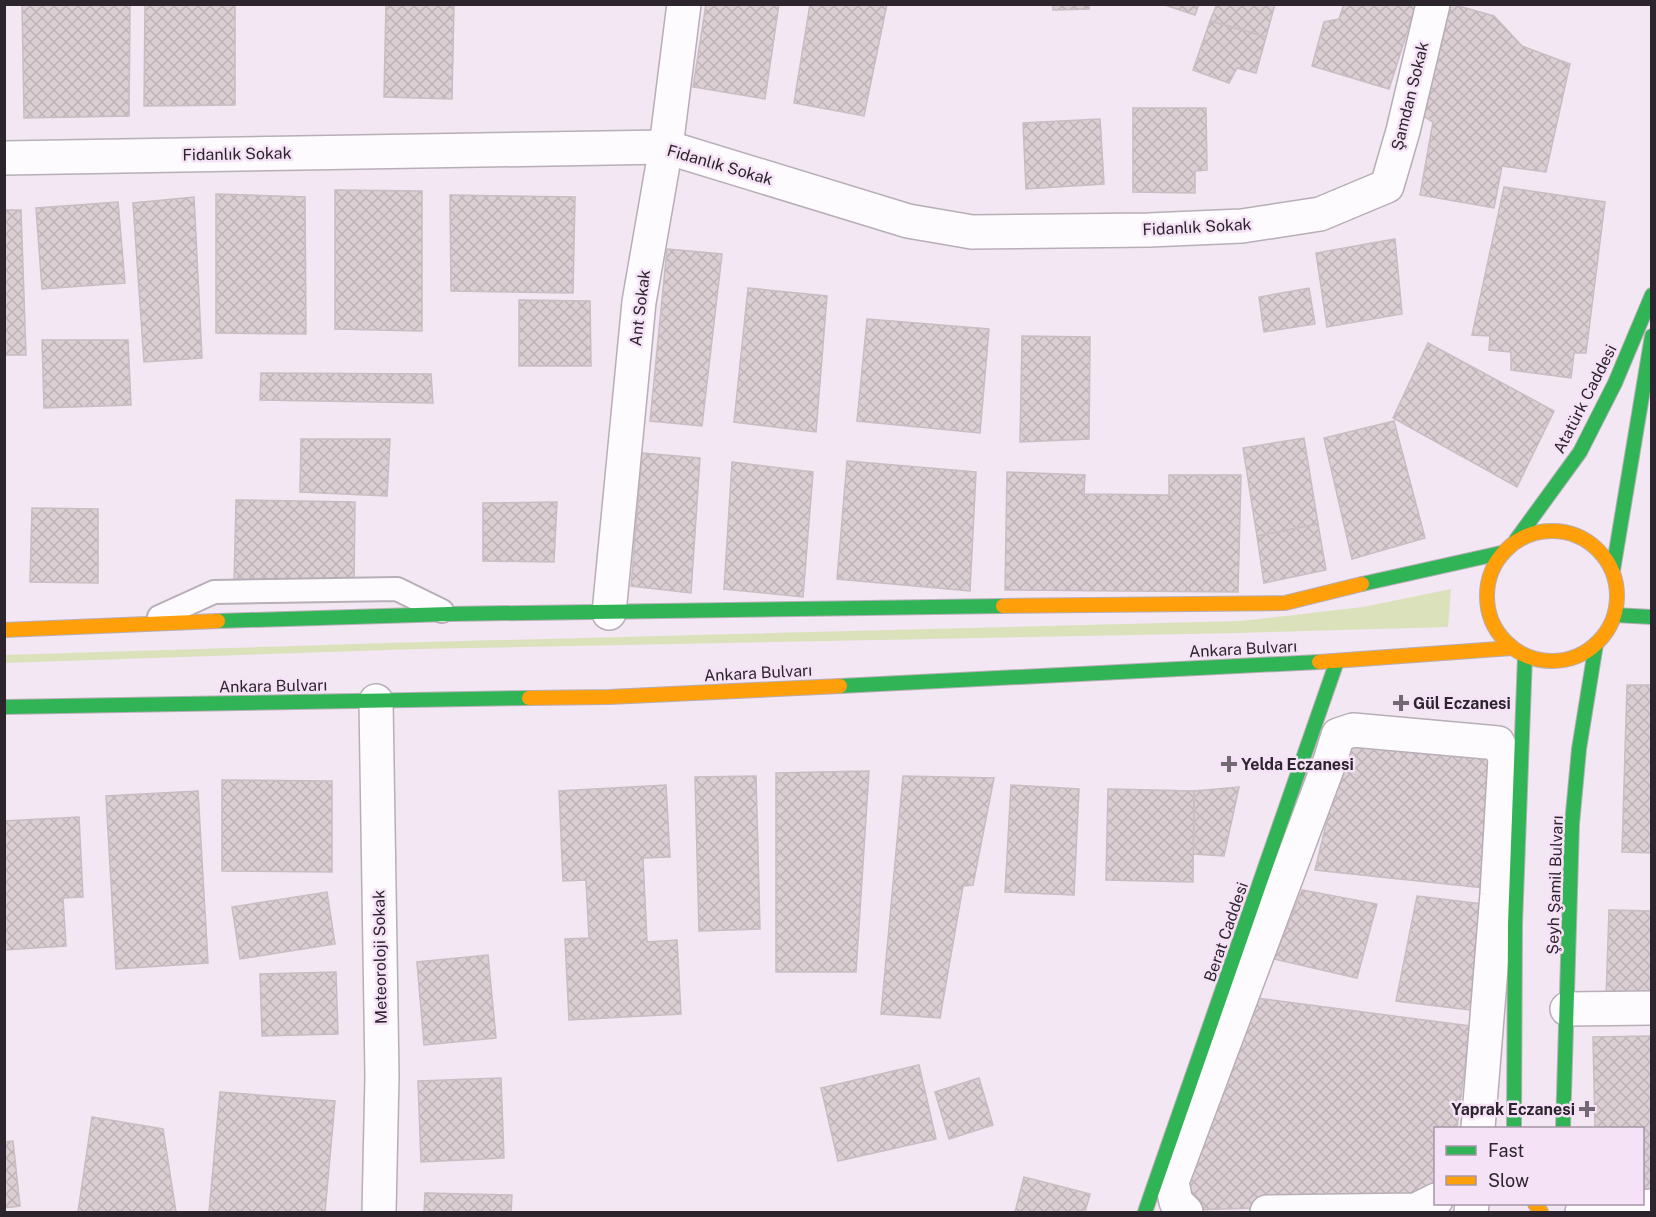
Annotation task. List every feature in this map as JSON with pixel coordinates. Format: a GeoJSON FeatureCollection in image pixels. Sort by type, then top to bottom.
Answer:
{"type":"FeatureCollection","features":[{"type":"Feature","properties":{"kind":"main road","name":"Atatürk Caddesi"},"geometry":{"type":"LineString","coordinates":[[1516,540],[1580,452],[1615,383],[1652,295]]}},
{"type":"Feature","properties":{"kind":"main road"},"geometry":{"type":"LineString","coordinates":[[1613,570],[1600,551],[1582,537],[1560,530],[1537,531],[1516,540],[1501,553],[1491,571],[1486,592],[1489,613],[1497,633],[1512,648],[1525,656],[1543,661],[1562,661],[1581,655],[1596,644],[1607,631],[1615,615],[1618,593],[1613,570],[1652,336]]}},
{"type":"Feature","properties":{"kind":"main road"},"geometry":{"type":"LineString","coordinates":[[449,614],[1285,603],[1501,553]]}},
{"type":"Feature","properties":{"kind":"main road"},"geometry":{"type":"LineString","coordinates":[[1615,615],[1652,617]]}},
{"type":"Feature","properties":{"kind":"main road"},"geometry":{"type":"LineString","coordinates":[[4,630],[145,623]]}},
{"type":"Feature","properties":{"kind":"main road","name":"Şeyh Şamil Bulvarı"},"geometry":{"type":"LineString","coordinates":[[1563,1127],[1572,824],[1579,748],[1596,644]]}},
{"type":"Feature","properties":{"kind":"main road","name":"Ankara Bulvarı"},"geometry":{"type":"LineString","coordinates":[[4,706],[609,697],[1337,661],[1512,648]]}},
{"type":"Feature","properties":{"kind":"main road"},"geometry":{"type":"LineString","coordinates":[[1514,1127],[1515,924],[1525,656]]}},
{"type":"Feature","properties":{"kind":"main road","name":"Berat Caddesi"},"geometry":{"type":"LineString","coordinates":[[1145,1212],[1337,661]]}},
{"type":"Feature","properties":{"kind":"street","name":"Ant Sokak"},"geometry":{"type":"LineString","coordinates":[[609,613],[639,302],[666,147],[684,4]]}},
{"type":"Feature","properties":{"kind":"street","name":"Şamdan Sokak"},"geometry":{"type":"LineString","coordinates":[[1386,186],[1403,131],[1433,4]]}},
{"type":"Feature","properties":{"kind":"street","name":"Fidanlık Sokak"},"geometry":{"type":"LineString","coordinates":[[4,158],[666,147],[908,222],[972,232],[1149,230],[1242,226],[1320,214],[1386,186]]}},
{"type":"Feature","properties":{"kind":"street","name":"Meteoroloji Sokak"},"geometry":{"type":"LineString","coordinates":[[376,701],[382,1076],[379,1212]]}},
{"type":"Feature","properties":{"kind":"street"},"geometry":{"type":"LineString","coordinates":[[1186,1212],[1176,1202],[1172,1182],[1338,735],[1353,730],[1498,743],[1505,758],[1497,894],[1478,1127]]}},
{"type":"Feature","properties":{"kind":"street"},"geometry":{"type":"LineString","coordinates":[[1567,1009],[1652,1008]]}},
{"type":"Feature","properties":{"kind":"street"},"geometry":{"type":"LineString","coordinates":[[1268,1212],[1416,1210],[1434,1201]]}},
{"type":"Feature","properties":{"kind":"street"},"geometry":{"type":"LineString","coordinates":[[1582,1212],[1652,1206]]}},
{"type":"Feature","properties":{"kind":"lane"},"geometry":{"type":"LineString","coordinates":[[145,623],[214,592],[397,589],[449,614]]}},
{"type":"Feature","properties":{"kind":"green space"},"geometry":{"type":"Polygon","coordinates":[[[1451,589],[1448,627],[417,649],[5,663],[4,655],[1241,621],[1363,607],[1451,589]]]}},
{"type":"Feature","properties":{"kind":"building"},"geometry":{"type":"Polygon","coordinates":[[[22,4],[130,4],[129,116],[24,118],[22,4]]]}},
{"type":"Feature","properties":{"kind":"building"},"geometry":{"type":"Polygon","coordinates":[[[145,4],[235,4],[235,105],[144,106],[145,4]]]}},
{"type":"Feature","properties":{"kind":"building"},"geometry":{"type":"Polygon","coordinates":[[[386,4],[454,4],[452,99],[384,97],[386,4]]]}},
{"type":"Feature","properties":{"kind":"building"},"geometry":{"type":"Polygon","coordinates":[[[706,4],[779,4],[765,99],[693,87],[706,4]]]}},
{"type":"Feature","properties":{"kind":"building"},"geometry":{"type":"Polygon","coordinates":[[[810,4],[887,4],[864,116],[794,103],[810,4]]]}},
{"type":"Feature","properties":{"kind":"building"},"geometry":{"type":"Polygon","coordinates":[[[1053,4],[1089,4],[1089,9],[1053,10],[1053,4]]]}},
{"type":"Feature","properties":{"kind":"building"},"geometry":{"type":"Polygon","coordinates":[[[1162,4],[1199,4],[1195,15],[1162,4]]]}},
{"type":"Feature","properties":{"kind":"building"},"geometry":{"type":"Polygon","coordinates":[[[1217,4],[1275,4],[1266,37],[1210,21],[1217,4]]]}},
{"type":"Feature","properties":{"kind":"building"},"geometry":{"type":"Polygon","coordinates":[[[1344,4],[1416,4],[1389,89],[1312,66],[1324,22],[1339,19],[1344,4]]]}},
{"type":"Feature","properties":{"kind":"building"},"geometry":{"type":"Polygon","coordinates":[[[1451,4],[1494,16],[1522,46],[1570,64],[1546,172],[1502,166],[1494,208],[1420,195],[1433,122],[1421,115],[1451,4]]]}},
{"type":"Feature","properties":{"kind":"building"},"geometry":{"type":"Polygon","coordinates":[[[1210,21],[1266,37],[1256,73],[1237,68],[1229,83],[1193,70],[1210,21]]]}},
{"type":"Feature","properties":{"kind":"building"},"geometry":{"type":"Polygon","coordinates":[[[1133,108],[1206,108],[1207,170],[1195,171],[1195,193],[1133,192],[1133,108]]]}},
{"type":"Feature","properties":{"kind":"building"},"geometry":{"type":"Polygon","coordinates":[[[1100,119],[1104,184],[1026,189],[1023,123],[1100,119]]]}},
{"type":"Feature","properties":{"kind":"building"},"geometry":{"type":"Polygon","coordinates":[[[1504,187],[1605,202],[1586,353],[1574,353],[1571,378],[1511,370],[1511,352],[1489,350],[1490,336],[1472,335],[1504,187]]]}},
{"type":"Feature","properties":{"kind":"building"},"geometry":{"type":"Polygon","coordinates":[[[335,190],[422,191],[422,331],[335,329],[335,190]]]}},
{"type":"Feature","properties":{"kind":"building"},"geometry":{"type":"Polygon","coordinates":[[[216,194],[305,197],[306,334],[216,333],[216,194]]]}},
{"type":"Feature","properties":{"kind":"building"},"geometry":{"type":"Polygon","coordinates":[[[450,195],[575,197],[573,293],[451,291],[450,195]]]}},
{"type":"Feature","properties":{"kind":"building"},"geometry":{"type":"Polygon","coordinates":[[[194,197],[202,358],[144,362],[133,203],[194,197]]]}},
{"type":"Feature","properties":{"kind":"building"},"geometry":{"type":"Polygon","coordinates":[[[118,202],[125,283],[42,289],[36,208],[118,202]]]}},
{"type":"Feature","properties":{"kind":"building"},"geometry":{"type":"Polygon","coordinates":[[[4,210],[21,210],[26,355],[4,355],[4,210]]]}},
{"type":"Feature","properties":{"kind":"building"},"geometry":{"type":"Polygon","coordinates":[[[1395,239],[1402,314],[1327,327],[1316,253],[1395,239]]]}},
{"type":"Feature","properties":{"kind":"building"},"geometry":{"type":"Polygon","coordinates":[[[667,249],[722,254],[702,426],[650,421],[667,249]]]}},
{"type":"Feature","properties":{"kind":"building"},"geometry":{"type":"Polygon","coordinates":[[[748,288],[827,296],[816,432],[734,422],[748,288]]]}},
{"type":"Feature","properties":{"kind":"building"},"geometry":{"type":"Polygon","coordinates":[[[1309,288],[1315,324],[1264,332],[1259,297],[1309,288]]]}},
{"type":"Feature","properties":{"kind":"building"},"geometry":{"type":"Polygon","coordinates":[[[519,300],[590,301],[591,366],[519,366],[519,300]]]}},
{"type":"Feature","properties":{"kind":"building"},"geometry":{"type":"Polygon","coordinates":[[[867,319],[989,329],[980,433],[857,421],[867,319]]]}},
{"type":"Feature","properties":{"kind":"building"},"geometry":{"type":"Polygon","coordinates":[[[1022,336],[1090,337],[1089,439],[1020,442],[1022,336]]]}},
{"type":"Feature","properties":{"kind":"building"},"geometry":{"type":"Polygon","coordinates":[[[42,340],[128,340],[131,405],[44,408],[42,340]]]}},
{"type":"Feature","properties":{"kind":"building"},"geometry":{"type":"Polygon","coordinates":[[[1428,343],[1554,411],[1517,487],[1393,418],[1428,343]]]}},
{"type":"Feature","properties":{"kind":"building"},"geometry":{"type":"Polygon","coordinates":[[[261,373],[431,374],[433,403],[260,400],[261,373]]]}},
{"type":"Feature","properties":{"kind":"building"},"geometry":{"type":"Polygon","coordinates":[[[1394,421],[1425,538],[1352,559],[1324,438],[1394,421]]]}},
{"type":"Feature","properties":{"kind":"building"},"geometry":{"type":"Polygon","coordinates":[[[1304,438],[1318,524],[1257,536],[1243,448],[1304,438]]]}},
{"type":"Feature","properties":{"kind":"building"},"geometry":{"type":"Polygon","coordinates":[[[301,439],[390,439],[387,496],[300,492],[301,439]]]}},
{"type":"Feature","properties":{"kind":"building"},"geometry":{"type":"Polygon","coordinates":[[[642,453],[700,458],[691,593],[631,586],[642,453]]]}},
{"type":"Feature","properties":{"kind":"building"},"geometry":{"type":"Polygon","coordinates":[[[847,461],[976,472],[970,591],[837,579],[847,461]]]}},
{"type":"Feature","properties":{"kind":"building"},"geometry":{"type":"Polygon","coordinates":[[[732,462],[813,472],[803,597],[724,589],[732,462]]]}},
{"type":"Feature","properties":{"kind":"building"},"geometry":{"type":"Polygon","coordinates":[[[1007,472],[1085,475],[1084,494],[1169,495],[1169,475],[1241,475],[1238,592],[1005,590],[1007,472]]]}},
{"type":"Feature","properties":{"kind":"building"},"geometry":{"type":"Polygon","coordinates":[[[236,500],[355,502],[354,586],[234,586],[236,500]]]}},
{"type":"Feature","properties":{"kind":"building"},"geometry":{"type":"Polygon","coordinates":[[[557,502],[554,562],[483,561],[483,503],[557,502]]]}},
{"type":"Feature","properties":{"kind":"building"},"geometry":{"type":"Polygon","coordinates":[[[32,508],[98,509],[98,583],[30,582],[32,508]]]}},
{"type":"Feature","properties":{"kind":"building"},"geometry":{"type":"Polygon","coordinates":[[[1318,524],[1326,570],[1264,583],[1257,536],[1318,524]]]}},
{"type":"Feature","properties":{"kind":"building"},"geometry":{"type":"Polygon","coordinates":[[[1627,685],[1652,685],[1652,853],[1622,852],[1627,685]]]}},
{"type":"Feature","properties":{"kind":"building"},"geometry":{"type":"Polygon","coordinates":[[[1347,737],[1500,752],[1484,888],[1315,870],[1347,737]]]}},
{"type":"Feature","properties":{"kind":"building"},"geometry":{"type":"Polygon","coordinates":[[[869,771],[856,972],[776,972],[776,773],[869,771]]]}},
{"type":"Feature","properties":{"kind":"building"},"geometry":{"type":"Polygon","coordinates":[[[756,776],[760,929],[699,931],[695,777],[756,776]]]}},
{"type":"Feature","properties":{"kind":"building"},"geometry":{"type":"Polygon","coordinates":[[[903,776],[994,778],[973,885],[963,886],[940,1018],[881,1014],[903,776]]]}},
{"type":"Feature","properties":{"kind":"building"},"geometry":{"type":"Polygon","coordinates":[[[222,780],[332,781],[332,872],[222,871],[222,780]]]}},
{"type":"Feature","properties":{"kind":"building"},"geometry":{"type":"Polygon","coordinates":[[[666,785],[670,857],[643,858],[647,942],[677,940],[681,1014],[569,1020],[565,939],[589,938],[586,880],[563,881],[559,791],[666,785]]]}},
{"type":"Feature","properties":{"kind":"building"},"geometry":{"type":"Polygon","coordinates":[[[1011,785],[1079,789],[1074,895],[1005,892],[1011,785]]]}},
{"type":"Feature","properties":{"kind":"building"},"geometry":{"type":"Polygon","coordinates":[[[1239,787],[1224,856],[1193,854],[1194,791],[1239,787]]]}},
{"type":"Feature","properties":{"kind":"building"},"geometry":{"type":"Polygon","coordinates":[[[1108,789],[1194,791],[1193,882],[1106,880],[1108,789]]]}},
{"type":"Feature","properties":{"kind":"building"},"geometry":{"type":"Polygon","coordinates":[[[198,791],[208,963],[116,969],[106,796],[198,791]]]}},
{"type":"Feature","properties":{"kind":"building"},"geometry":{"type":"Polygon","coordinates":[[[79,817],[83,897],[63,898],[66,946],[4,950],[4,821],[79,817]]]}},
{"type":"Feature","properties":{"kind":"building"},"geometry":{"type":"Polygon","coordinates":[[[1302,890],[1377,904],[1357,978],[1274,959],[1302,890]]]}},
{"type":"Feature","properties":{"kind":"building"},"geometry":{"type":"Polygon","coordinates":[[[327,892],[335,944],[240,959],[232,907],[327,892]]]}},
{"type":"Feature","properties":{"kind":"building"},"geometry":{"type":"Polygon","coordinates":[[[1417,896],[1482,904],[1478,1011],[1396,1001],[1417,896]]]}},
{"type":"Feature","properties":{"kind":"building"},"geometry":{"type":"Polygon","coordinates":[[[1609,910],[1652,911],[1652,1000],[1606,999],[1609,910]]]}},
{"type":"Feature","properties":{"kind":"building"},"geometry":{"type":"Polygon","coordinates":[[[488,955],[496,1038],[424,1045],[417,962],[488,955]]]}},
{"type":"Feature","properties":{"kind":"building"},"geometry":{"type":"Polygon","coordinates":[[[336,972],[338,1034],[262,1036],[260,974],[336,972]]]}},
{"type":"Feature","properties":{"kind":"building"},"geometry":{"type":"Polygon","coordinates":[[[1256,998],[1470,1026],[1457,1127],[1434,1127],[1434,1190],[1415,1203],[1191,1210],[1182,1184],[1256,998]]]}},
{"type":"Feature","properties":{"kind":"building"},"geometry":{"type":"Polygon","coordinates":[[[1652,1036],[1652,1190],[1644,1190],[1644,1127],[1595,1127],[1593,1037],[1652,1036]]]}},
{"type":"Feature","properties":{"kind":"building"},"geometry":{"type":"Polygon","coordinates":[[[919,1065],[936,1139],[838,1161],[821,1088],[919,1065]]]}},
{"type":"Feature","properties":{"kind":"building"},"geometry":{"type":"Polygon","coordinates":[[[501,1078],[504,1158],[421,1162],[418,1081],[501,1078]]]}},
{"type":"Feature","properties":{"kind":"building"},"geometry":{"type":"Polygon","coordinates":[[[979,1078],[993,1125],[949,1139],[935,1092],[979,1078]]]}},
{"type":"Feature","properties":{"kind":"building"},"geometry":{"type":"Polygon","coordinates":[[[220,1092],[335,1101],[325,1212],[209,1212],[220,1092]]]}},
{"type":"Feature","properties":{"kind":"building"},"geometry":{"type":"Polygon","coordinates":[[[92,1117],[163,1129],[176,1212],[78,1212],[92,1117]]]}},
{"type":"Feature","properties":{"kind":"building"},"geometry":{"type":"Polygon","coordinates":[[[13,1141],[20,1206],[4,1208],[4,1142],[13,1141]]]}},
{"type":"Feature","properties":{"kind":"building"},"geometry":{"type":"Polygon","coordinates":[[[1024,1177],[1090,1194],[1085,1212],[1015,1212],[1024,1177]]]}},
{"type":"Feature","properties":{"kind":"building"},"geometry":{"type":"Polygon","coordinates":[[[425,1193],[512,1195],[511,1212],[424,1212],[425,1193]]]}},
{"type":"Feature","properties":{"kind":"traffic: fast"},"geometry":{"type":"LineString","coordinates":[[1516,540],[1580,452],[1615,383],[1652,295]]}},
{"type":"Feature","properties":{"kind":"traffic: fast"},"geometry":{"type":"LineString","coordinates":[[1613,570],[1652,336]]}},
{"type":"Feature","properties":{"kind":"traffic: fast"},"geometry":{"type":"LineString","coordinates":[[1362,584],[1501,553]]}},
{"type":"Feature","properties":{"kind":"traffic: fast"},"geometry":{"type":"LineString","coordinates":[[218,621],[449,614],[1003,606]]}},
{"type":"Feature","properties":{"kind":"traffic: fast"},"geometry":{"type":"LineString","coordinates":[[1615,615],[1652,617]]}},
{"type":"Feature","properties":{"kind":"traffic: fast"},"geometry":{"type":"LineString","coordinates":[[1563,1127],[1572,824],[1579,749],[1596,644]]}},
{"type":"Feature","properties":{"kind":"traffic: fast"},"geometry":{"type":"LineString","coordinates":[[1514,1127],[1515,924],[1525,656]]}},
{"type":"Feature","properties":{"kind":"traffic: fast"},"geometry":{"type":"LineString","coordinates":[[1145,1212],[1337,661]]}},
{"type":"Feature","properties":{"kind":"traffic: fast"},"geometry":{"type":"LineString","coordinates":[[840,686],[1319,662]]}},
{"type":"Feature","properties":{"kind":"traffic: fast"},"geometry":{"type":"LineString","coordinates":[[4,707],[529,698]]}},
{"type":"Feature","properties":{"kind":"traffic: slow"},"geometry":{"type":"LineString","coordinates":[[1552,531],[1577,536],[1598,550],[1612,571],[1617,596],[1612,621],[1598,642],[1577,656],[1552,661],[1527,656],[1506,642],[1492,621],[1487,596],[1492,571],[1506,550],[1527,536],[1552,531]]}},
{"type":"Feature","properties":{"kind":"traffic: slow"},"geometry":{"type":"LineString","coordinates":[[1003,606],[1285,603],[1362,584]]}},
{"type":"Feature","properties":{"kind":"traffic: slow"},"geometry":{"type":"LineString","coordinates":[[4,630],[218,621]]}},
{"type":"Feature","properties":{"kind":"traffic: slow"},"geometry":{"type":"LineString","coordinates":[[1319,662],[1512,648]]}},
{"type":"Feature","properties":{"kind":"traffic: slow"},"geometry":{"type":"LineString","coordinates":[[529,698],[609,697],[840,686]]}},
{"type":"Feature","properties":{"kind":"traffic: slow"},"geometry":{"type":"LineString","coordinates":[[1536,1205],[1541,1212]]}},
{"type":"Feature","properties":{"kind":"place","name":"Gül Eczanesi"},"geometry":{"type":"Point","coordinates":[1401,703]}},
{"type":"Feature","properties":{"kind":"place","name":"Yelda Eczanesi"},"geometry":{"type":"Point","coordinates":[1229,764]}},
{"type":"Feature","properties":{"kind":"place","name":"Yaprak Eczanesi"},"geometry":{"type":"Point","coordinates":[1587,1109]}}]}
